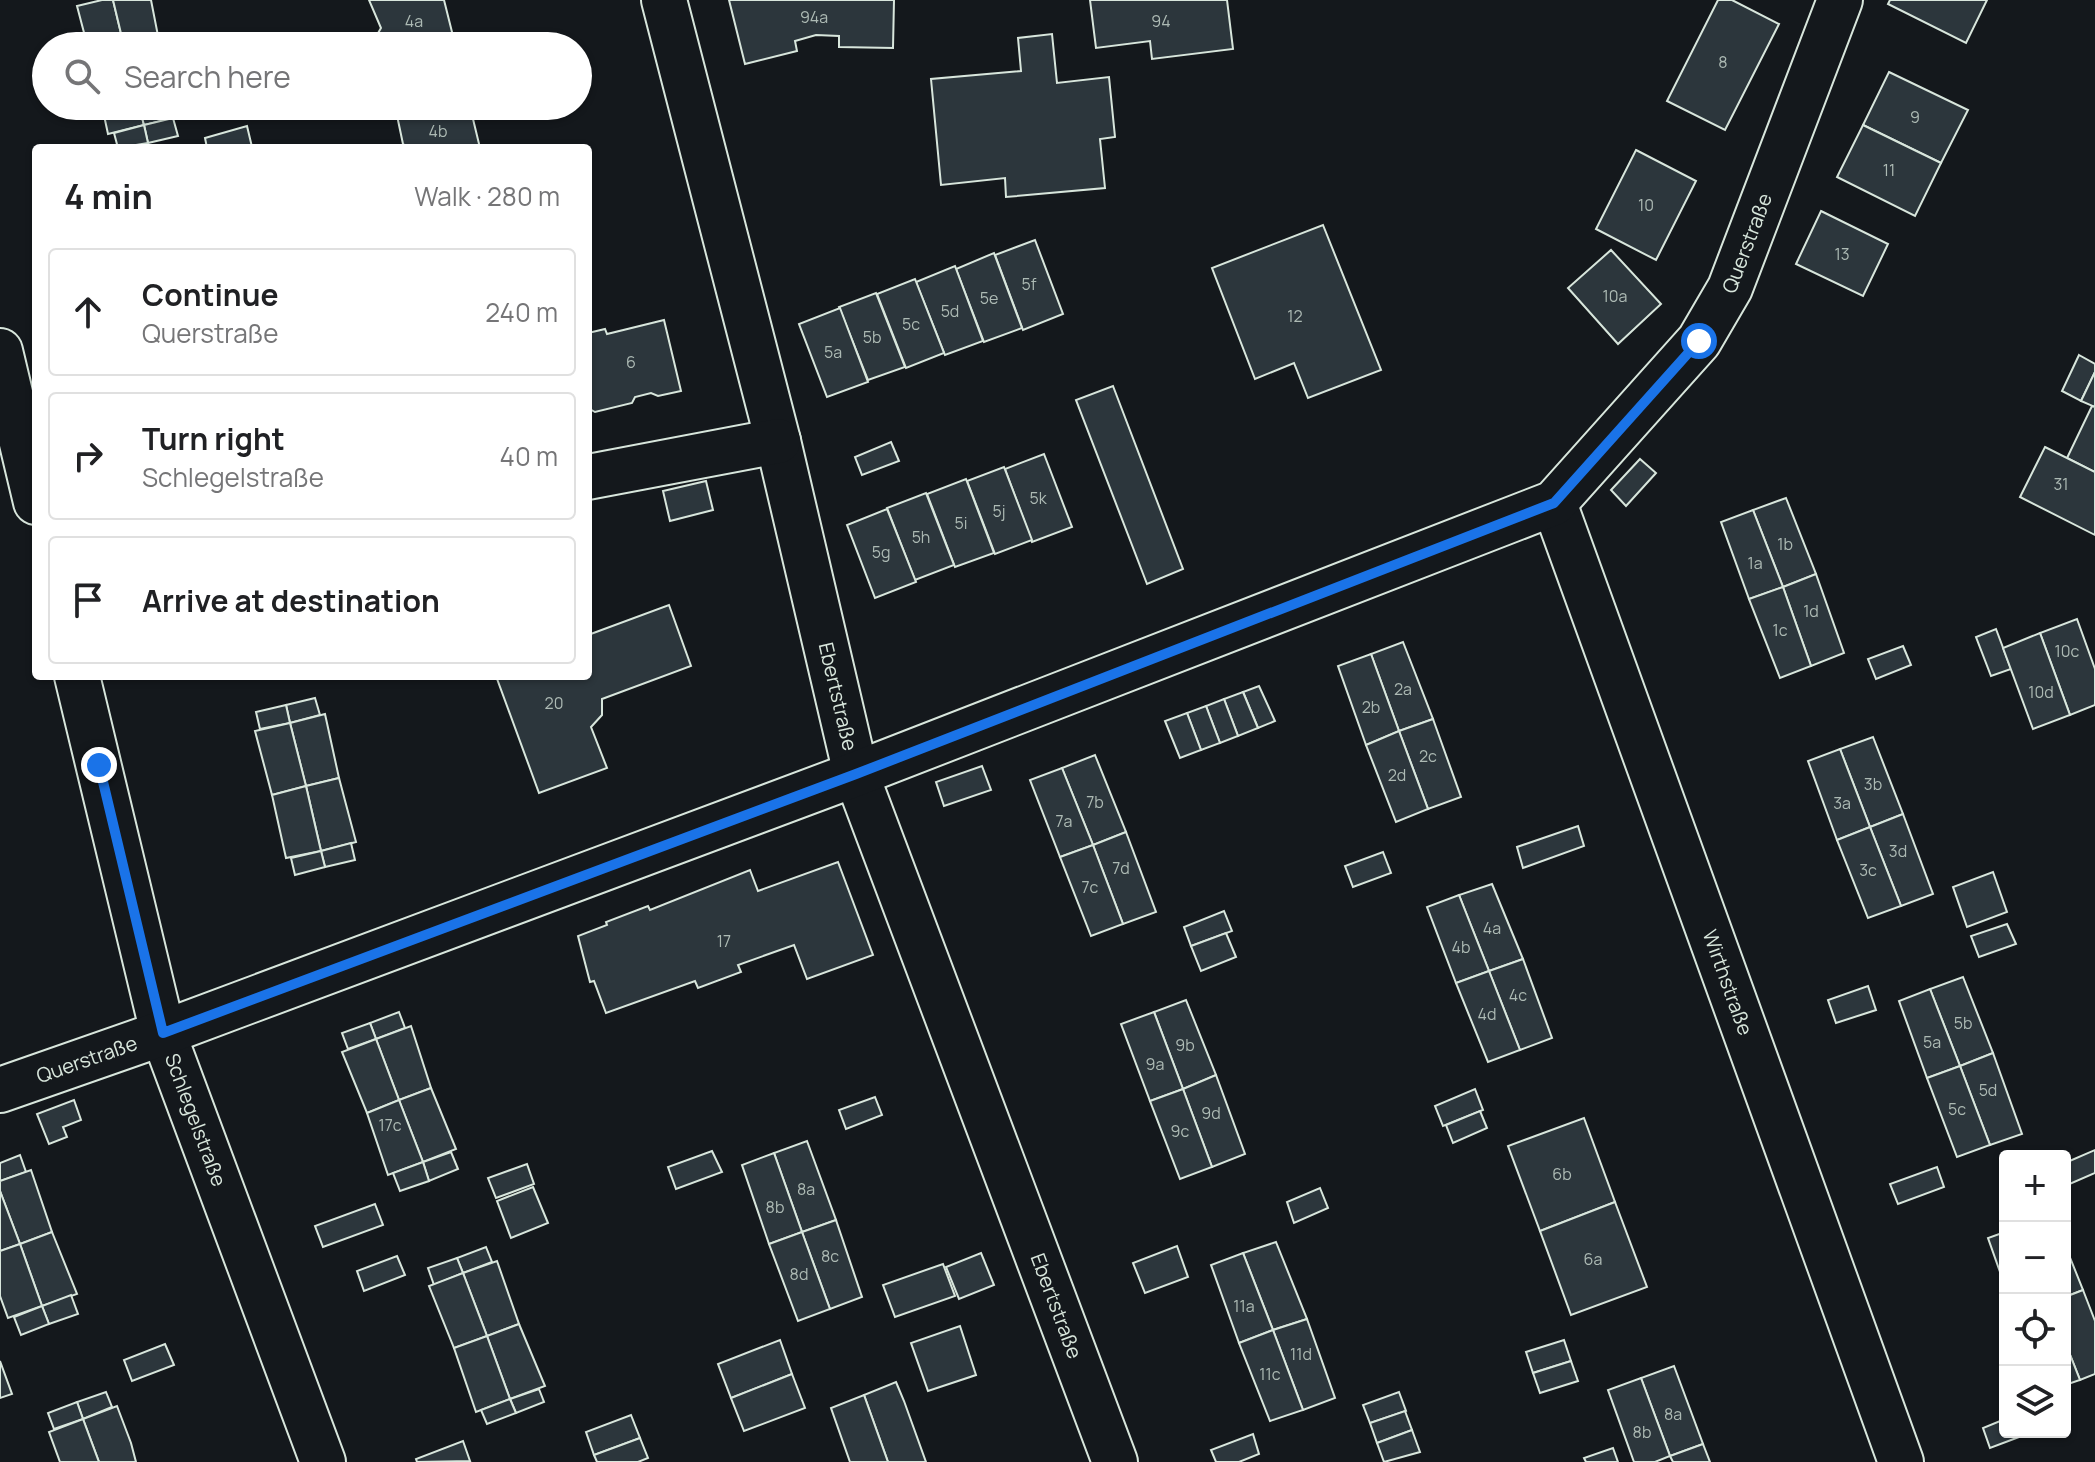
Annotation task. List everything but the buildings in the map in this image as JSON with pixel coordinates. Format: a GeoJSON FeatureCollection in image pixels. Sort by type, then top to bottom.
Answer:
{"type":"FeatureCollection","features":[{"type":"Feature","properties":{"kind":"street","name":"Ebertstraße"},"geometry":{"type":"LineString","coordinates":[[664,0],[778,441],[856,774],[1115,1462]]}},
{"type":"Feature","properties":{"kind":"street","name":"Querstraße"},"geometry":{"type":"LineString","coordinates":[[0,1090],[163,1033],[856,774],[1554,503],[1699,341],[1730,288],[1840,0]]}},
{"type":"Feature","properties":{"kind":"street"},"geometry":{"type":"LineString","coordinates":[[0,351],[32,485]]}},
{"type":"Feature","properties":{"kind":"street"},"geometry":{"type":"LineString","coordinates":[[592,476],[778,441]]}},
{"type":"Feature","properties":{"kind":"street","name":"Wirthstraße"},"geometry":{"type":"LineString","coordinates":[[1554,503],[1901,1462]]}},
{"type":"Feature","properties":{"kind":"street","name":"Schlegelstraße"},"geometry":{"type":"LineString","coordinates":[[78,680],[163,1033],[323,1462]]}},
{"type":"Feature","properties":{"kind":"route"},"geometry":{"type":"LineString","coordinates":[[99,765],[163,1033],[856,774],[1554,503],[1699,341]]}}]}
